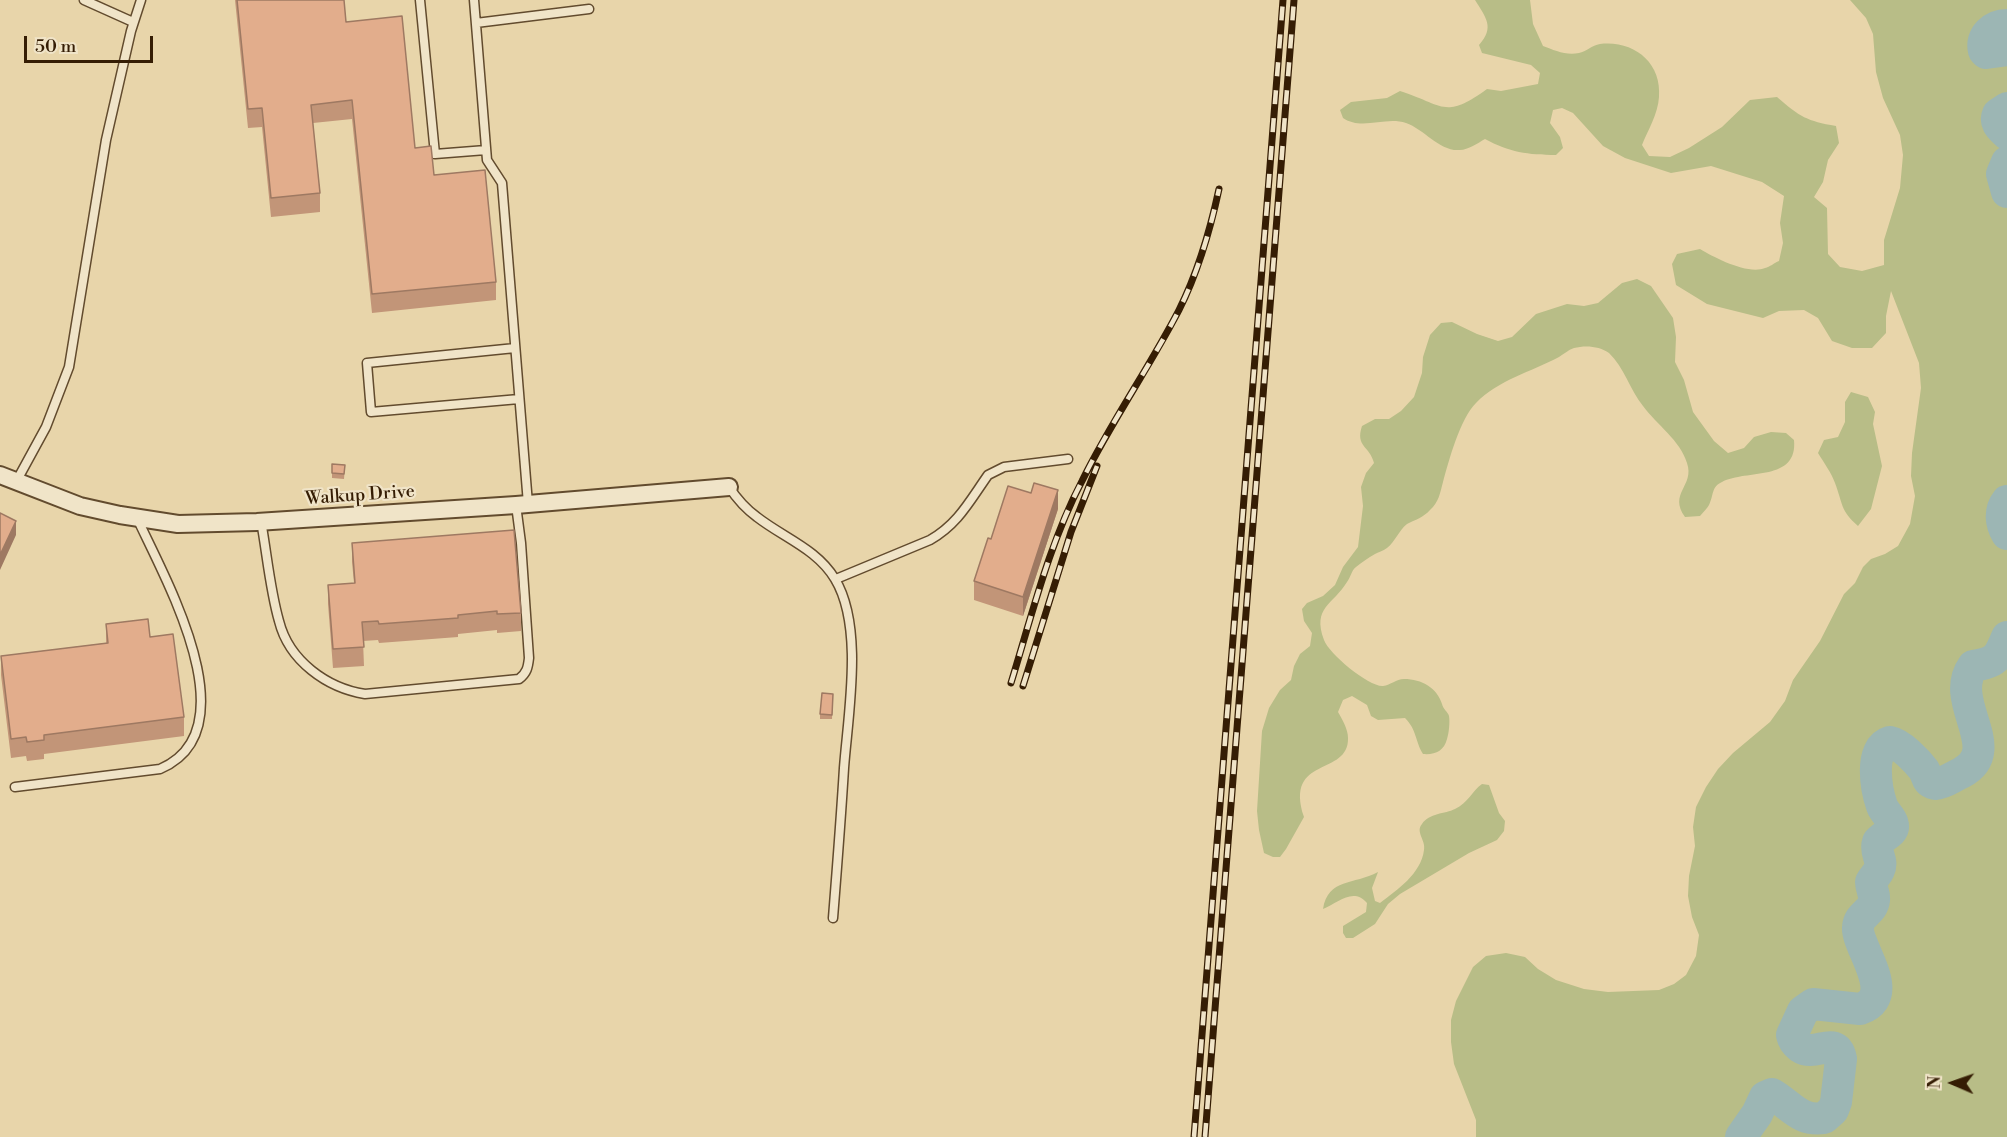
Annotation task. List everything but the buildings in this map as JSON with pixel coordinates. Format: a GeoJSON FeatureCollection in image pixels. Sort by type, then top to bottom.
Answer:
{"type":"FeatureCollection","features":[{"type":"Feature","properties":{"kind":"street","name":"Walkup Drive"},"geometry":{"type":"LineString","coordinates":[[0,475],[80,506],[178,524],[522,505],[729,487]]}},
{"type":"Feature","properties":{"kind":"lane"},"geometry":{"type":"LineString","coordinates":[[84,0],[133,22]]}},
{"type":"Feature","properties":{"kind":"lane"},"geometry":{"type":"LineString","coordinates":[[16,482],[46,427],[69,367],[104,149],[133,22],[141,0]]}},
{"type":"Feature","properties":{"kind":"lane"},"geometry":{"type":"LineString","coordinates":[[420,0],[435,154],[486,150]]}},
{"type":"Feature","properties":{"kind":"lane"},"geometry":{"type":"LineString","coordinates":[[261,521],[279,622],[288,643],[302,661],[330,683],[349,691],[366,694],[519,680],[528,668],[521,543],[519,399],[502,183],[487,160],[474,0]]}},
{"type":"Feature","properties":{"kind":"lane"},"geometry":{"type":"LineString","coordinates":[[476,24],[589,9]]}},
{"type":"Feature","properties":{"kind":"lane"},"geometry":{"type":"LineString","coordinates":[[515,348],[367,363],[371,412],[519,399]]}},
{"type":"Feature","properties":{"kind":"lane"},"geometry":{"type":"LineString","coordinates":[[836,579],[941,534],[959,517],[988,475],[994,470],[1068,459]]}},
{"type":"Feature","properties":{"kind":"lane"},"geometry":{"type":"LineString","coordinates":[[729,487],[749,511],[814,555],[836,579],[843,595],[850,623],[852,653],[833,918]]}},
{"type":"Feature","properties":{"kind":"lane"},"geometry":{"type":"LineString","coordinates":[[15,787],[160,769],[174,763],[189,747],[195,735],[201,712],[201,690],[196,660],[188,632],[136,518]]}},
{"type":"Feature","properties":{"kind":"green space"},"geometry":{"type":"Polygon","coordinates":[[[1475,0],[1530,0],[1533,24],[1543,46],[1556,51],[1574,54],[1600,44],[1612,44],[1624,46],[1643,56],[1656,73],[1659,85],[1657,110],[1642,145],[1649,156],[1670,157],[1689,148],[1722,127],[1750,100],[1777,97],[1804,117],[1836,126],[1839,143],[1828,160],[1823,182],[1814,197],[1827,208],[1828,254],[1840,267],[1862,271],[1884,265],[1884,240],[1900,188],[1903,155],[1900,135],[1883,98],[1876,72],[1873,34],[1866,18],[1850,0],[2007,0],[2007,1137],[1476,1137],[1476,1120],[1454,1064],[1451,1020],[1456,1001],[1473,967],[1486,956],[1506,953],[1525,957],[1538,969],[1556,980],[1584,989],[1608,992],[1659,990],[1674,984],[1686,975],[1696,956],[1699,935],[1692,917],[1688,896],[1695,846],[1693,827],[1696,807],[1718,769],[1733,753],[1770,722],[1785,701],[1793,680],[1820,641],[1844,594],[1855,583],[1863,567],[1871,559],[1898,546],[1910,524],[1915,496],[1911,476],[1912,453],[1921,388],[1919,363],[1891,291],[1886,316],[1886,333],[1872,348],[1852,348],[1832,341],[1818,318],[1804,310],[1779,311],[1763,318],[1707,304],[1676,285],[1672,264],[1677,254],[1700,249],[1723,261],[1758,270],[1779,261],[1783,243],[1780,223],[1784,196],[1762,182],[1711,166],[1671,173],[1625,158],[1603,146],[1573,113],[1562,108],[1553,110],[1550,123],[1560,137],[1563,148],[1556,155],[1519,152],[1485,139],[1466,149],[1453,150],[1406,123],[1390,121],[1358,123],[1343,118],[1340,110],[1351,102],[1387,98],[1400,91],[1436,105],[1452,107],[1473,99],[1487,89],[1501,91],[1538,84],[1540,73],[1531,65],[1482,53],[1479,45],[1488,28],[1483,12],[1475,0]]]}},
{"type":"Feature","properties":{"kind":"green space"},"geometry":{"type":"Polygon","coordinates":[[[1637,279],[1651,286],[1673,318],[1676,337],[1675,362],[1684,380],[1693,412],[1714,441],[1728,453],[1744,448],[1754,437],[1771,432],[1786,433],[1794,440],[1793,453],[1788,462],[1769,472],[1732,478],[1718,484],[1709,505],[1700,516],[1685,517],[1679,502],[1689,471],[1684,455],[1674,440],[1643,406],[1619,365],[1609,353],[1592,347],[1574,348],[1494,388],[1476,403],[1465,419],[1452,452],[1440,494],[1433,507],[1425,515],[1407,524],[1387,548],[1354,569],[1342,590],[1322,613],[1321,620],[1321,629],[1327,646],[1359,676],[1383,686],[1401,679],[1411,679],[1433,689],[1449,716],[1446,743],[1438,751],[1423,754],[1412,727],[1405,718],[1378,720],[1371,716],[1367,705],[1352,696],[1343,700],[1338,712],[1348,735],[1346,750],[1339,758],[1309,775],[1303,784],[1300,797],[1304,817],[1280,857],[1264,853],[1257,811],[1262,731],[1269,708],[1280,690],[1291,680],[1300,654],[1310,646],[1312,633],[1304,621],[1302,609],[1307,603],[1323,596],[1335,585],[1343,567],[1358,547],[1363,506],[1361,487],[1366,473],[1374,463],[1360,438],[1362,426],[1375,419],[1389,419],[1401,411],[1414,397],[1430,335],[1441,323],[1452,322],[1498,341],[1512,337],[1536,314],[1567,304],[1584,306],[1598,303],[1622,283],[1637,279]]]}},
{"type":"Feature","properties":{"kind":"green space"},"geometry":{"type":"Polygon","coordinates":[[[1851,392],[1868,397],[1875,412],[1873,424],[1882,466],[1871,509],[1858,526],[1845,511],[1833,479],[1818,453],[1824,440],[1838,437],[1845,422],[1845,402],[1851,392]]]}},
{"type":"Feature","properties":{"kind":"green space"},"geometry":{"type":"Polygon","coordinates":[[[1482,784],[1489,785],[1499,813],[1505,821],[1504,831],[1497,840],[1469,853],[1400,894],[1388,904],[1375,924],[1353,938],[1346,938],[1343,926],[1366,912],[1367,903],[1362,898],[1351,896],[1323,909],[1330,892],[1343,884],[1378,872],[1372,888],[1375,901],[1380,903],[1407,881],[1418,867],[1424,850],[1420,827],[1425,820],[1459,806],[1482,784]]]}},
{"type":"Feature","properties":{"kind":"waterway"},"geometry":{"type":"LineString","coordinates":[[2007,25],[1989,32],[1983,46],[1986,53],[2007,50]]}},
{"type":"Feature","properties":{"kind":"waterway"},"geometry":{"type":"LineString","coordinates":[[2007,108],[1998,114],[1997,120],[2007,134]]}},
{"type":"Feature","properties":{"kind":"waterway"},"geometry":{"type":"LineString","coordinates":[[2007,162],[2002,174],[2007,192]]}},
{"type":"Feature","properties":{"kind":"waterway"},"geometry":{"type":"LineString","coordinates":[[2007,501],[2002,518],[2007,534]]}},
{"type":"Feature","properties":{"kind":"waterway"},"geometry":{"type":"LineString","coordinates":[[1741,1137],[1757,1114],[1765,1097],[1772,1094],[1796,1112],[1808,1117],[1824,1118],[1833,1110],[1841,1059],[1838,1052],[1835,1048],[1830,1047],[1806,1050],[1797,1044],[1792,1035],[1803,1011],[1813,1004],[1860,1009],[1871,1003],[1876,994],[1873,971],[1859,936],[1858,927],[1861,919],[1873,904],[1871,882],[1880,866],[1878,842],[1893,828],[1893,823],[1882,806],[1876,780],[1879,752],[1883,746],[1890,742],[1894,743],[1908,753],[1921,766],[1929,781],[1935,784],[1961,773],[1973,763],[1978,752],[1978,739],[1966,695],[1967,680],[1973,666],[1987,663],[1998,655],[2007,637]]}},
{"type":"Feature","properties":{"kind":"railway"},"geometry":{"type":"LineString","coordinates":[[1194,1137],[1283,0]]}},
{"type":"Feature","properties":{"kind":"railway"},"geometry":{"type":"LineString","coordinates":[[1205,1137],[1294,0]]}},
{"type":"Feature","properties":{"kind":"railway"},"geometry":{"type":"LineString","coordinates":[[1011,683],[1042,580],[1070,505],[1093,459],[1186,296],[1203,251],[1219,189]]}},
{"type":"Feature","properties":{"kind":"railway"},"geometry":{"type":"LineString","coordinates":[[1023,686],[1071,532],[1097,466]]}}]}
